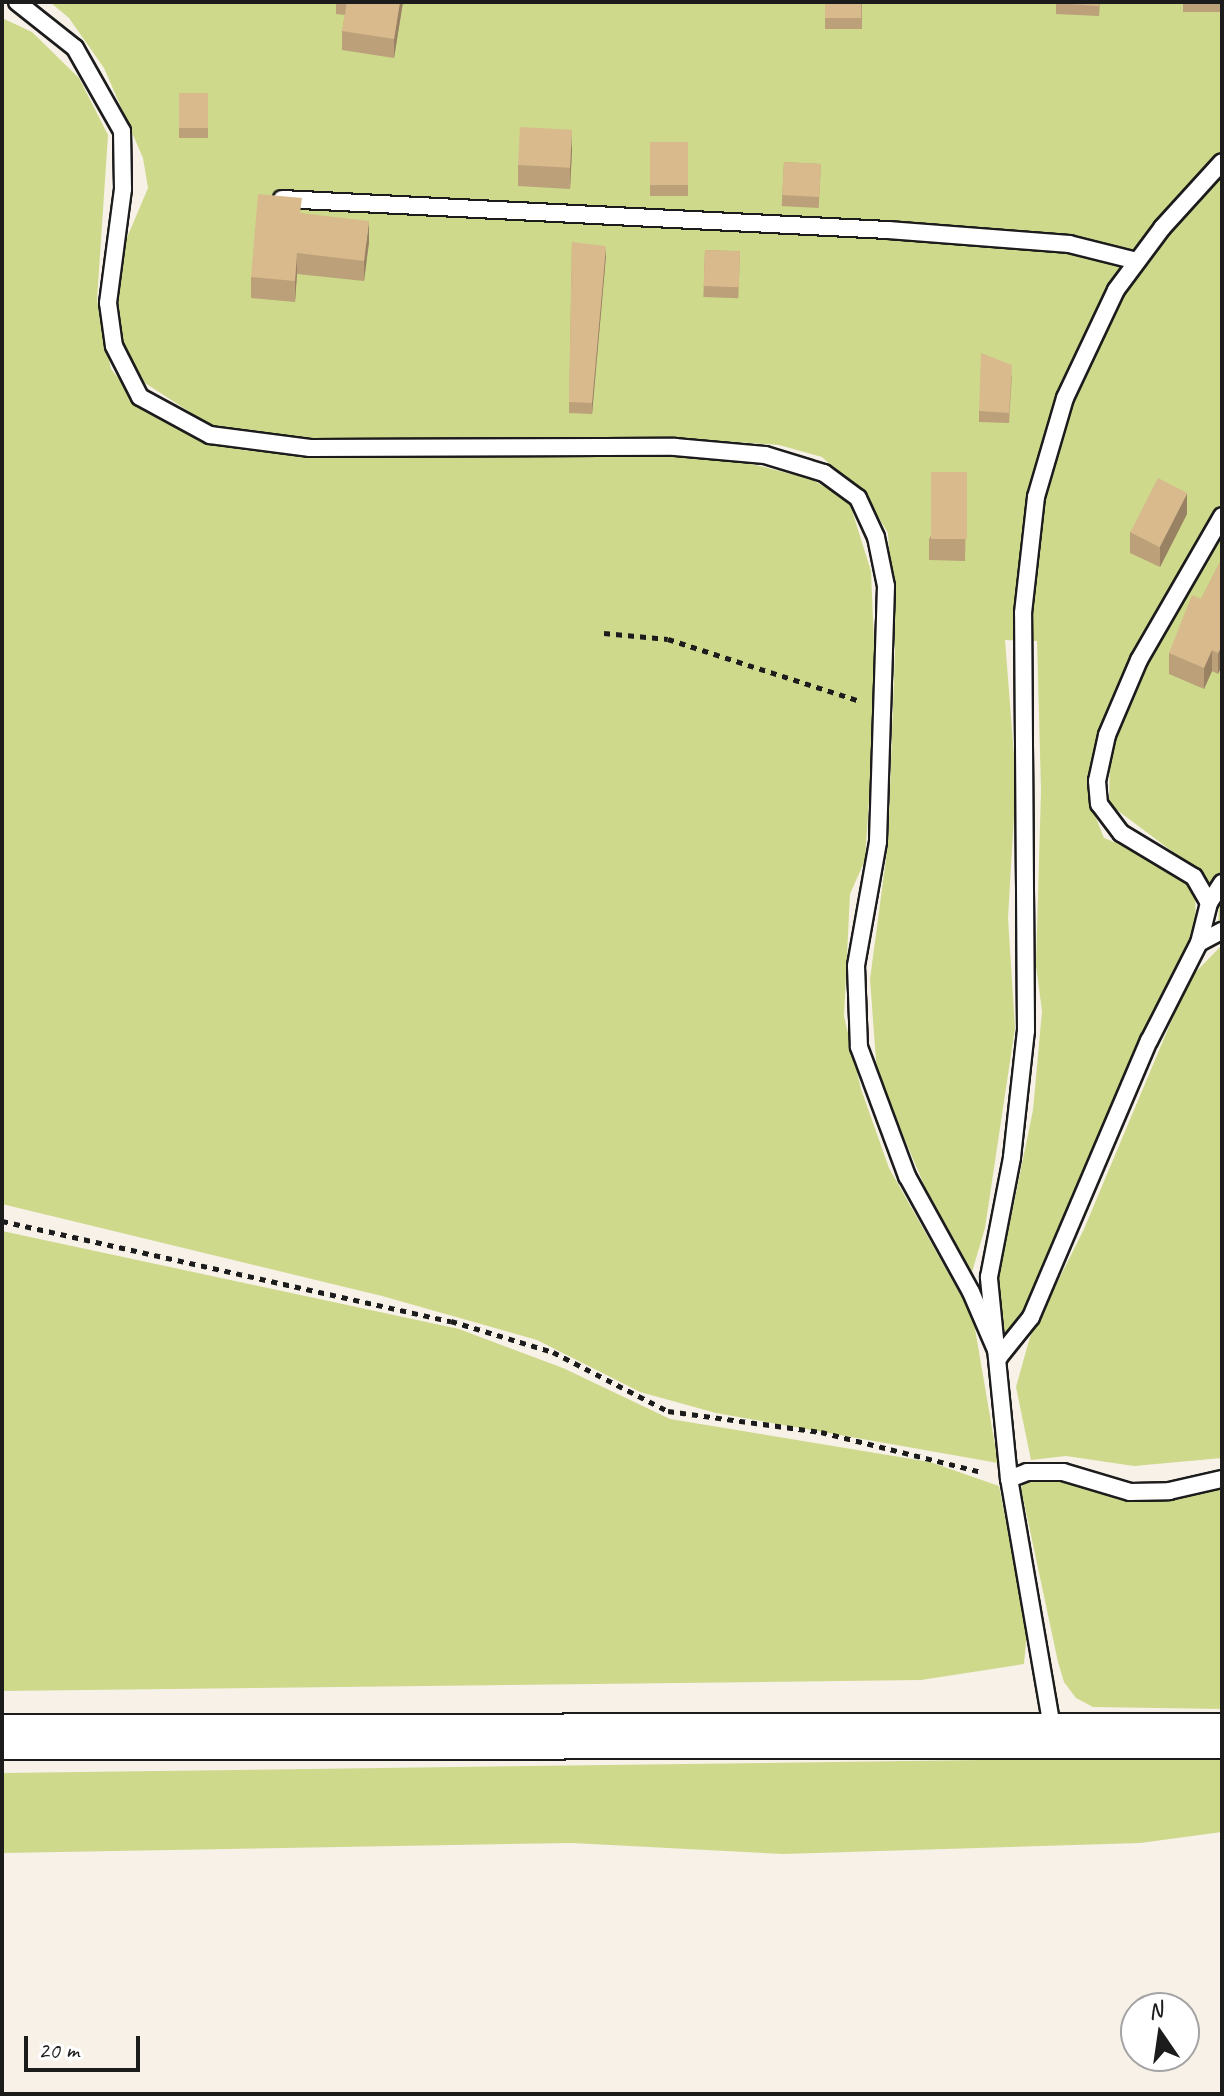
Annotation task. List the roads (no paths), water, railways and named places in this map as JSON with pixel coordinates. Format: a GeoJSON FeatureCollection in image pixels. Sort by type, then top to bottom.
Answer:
{"type":"FeatureCollection","features":[{"type":"Feature","properties":{"kind":"main road"},"geometry":{"type":"LineString","coordinates":[[2,1737],[1222,1736]]}},
{"type":"Feature","properties":{"kind":"lane"},"geometry":{"type":"LineString","coordinates":[[17,2],[75,48],[122,131],[123,189],[108,303],[114,346],[140,397],[210,435],[310,448],[675,447],[765,455],[824,473],[858,498],[876,537],[886,586],[885,708],[878,842],[856,966],[859,1047],[907,1176],[971,1292],[999,1357]]}},
{"type":"Feature","properties":{"kind":"lane"},"geometry":{"type":"LineString","coordinates":[[1054,1738],[1009,1479],[989,1277],[1012,1157],[1026,1031],[1023,873],[1028,765],[1023,613],[1036,497],[1065,398],[1116,290],[1222,162]]}},
{"type":"Feature","properties":{"kind":"lane"},"geometry":{"type":"LineString","coordinates":[[269,198],[888,230],[1069,244],[1137,261]]}},
{"type":"Feature","properties":{"kind":"lane"},"geometry":{"type":"LineString","coordinates":[[1209,903],[1194,877],[1121,833],[1099,804],[1097,781],[1107,735],[1139,660],[1222,516]]}},
{"type":"Feature","properties":{"kind":"lane"},"geometry":{"type":"LineString","coordinates":[[999,1357],[1031,1317],[1149,1041],[1199,943],[1209,903],[1222,883]]}},
{"type":"Feature","properties":{"kind":"lane"},"geometry":{"type":"LineString","coordinates":[[1199,943],[1222,931]]}},
{"type":"Feature","properties":{"kind":"lane"},"geometry":{"type":"LineString","coordinates":[[1009,1479],[1027,1472],[1063,1472],[1130,1492],[1169,1491],[1222,1479]]}}]}
